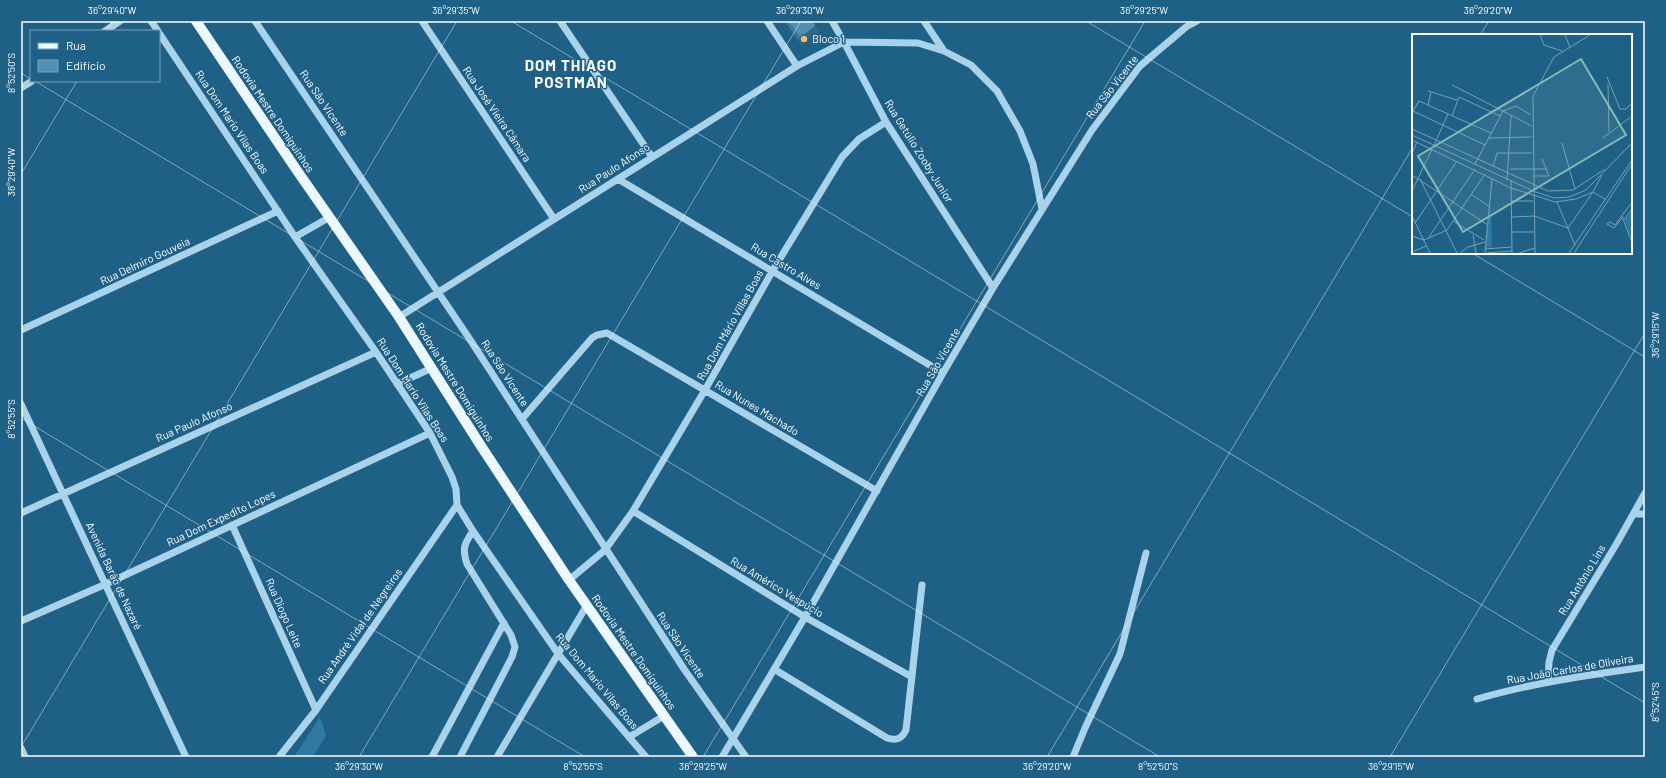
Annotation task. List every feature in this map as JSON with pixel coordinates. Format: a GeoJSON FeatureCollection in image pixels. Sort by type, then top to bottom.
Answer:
{"type":"FeatureCollection","features":[{"type":"Feature","properties":{"kind":"main road","name":"Rodovia Mestre Domiguinhos"},"geometry":{"type":"LineString","coordinates":[[196,21],[289,159],[399,317],[569,580],[693,757]]}},
{"type":"Feature","properties":{"kind":"street"},"geometry":{"type":"LineString","coordinates":[[106,30],[120,21]]}},
{"type":"Feature","properties":{"kind":"street","name":"Rua Dom Mario Vilas Boas"},"geometry":{"type":"LineString","coordinates":[[151,21],[157,30]]}},
{"type":"Feature","properties":{"kind":"street","name":"Rua São Vicente"},"geometry":{"type":"LineString","coordinates":[[255,21],[439,293],[522,419],[605,550],[732,740]]}},
{"type":"Feature","properties":{"kind":"street","name":"Rua José Vieira Câmara"},"geometry":{"type":"LineString","coordinates":[[422,21],[554,219]]}},
{"type":"Feature","properties":{"kind":"street"},"geometry":{"type":"LineString","coordinates":[[560,21],[652,157]]}},
{"type":"Feature","properties":{"kind":"street"},"geometry":{"type":"LineString","coordinates":[[767,21],[797,66]]}},
{"type":"Feature","properties":{"kind":"street","name":"Rua Getúlio Zooby Junior"},"geometry":{"type":"LineString","coordinates":[[832,21],[886,122],[993,288]]}},
{"type":"Feature","properties":{"kind":"street"},"geometry":{"type":"LineString","coordinates":[[924,21],[944,51]]}},
{"type":"Feature","properties":{"kind":"street","name":"Rua São Vicente"},"geometry":{"type":"LineString","coordinates":[[722,757],[805,617],[943,373],[993,288],[1092,130],[1140,66],[1186,27],[1196,21]]}},
{"type":"Feature","properties":{"kind":"street","name":"Rua Dom Mario Vilas Boas"},"geometry":{"type":"LineString","coordinates":[[160,35],[295,237],[376,352],[430,433],[452,477],[456,489],[457,505],[473,531],[559,655],[646,757]]}},
{"type":"Feature","properties":{"kind":"street"},"geometry":{"type":"LineString","coordinates":[[844,42],[918,43],[944,51],[971,65],[997,91],[1020,131],[1032,164],[1042,209]]}},
{"type":"Feature","properties":{"kind":"street","name":"Rua Paulo Afonso"},"geometry":{"type":"LineString","coordinates":[[399,317],[797,66],[844,42]]}},
{"type":"Feature","properties":{"kind":"street"},"geometry":{"type":"LineString","coordinates":[[21,88],[30,82]]}},
{"type":"Feature","properties":{"kind":"street","name":"Rua Dom Mário Villas Boas"},"geometry":{"type":"LineString","coordinates":[[569,580],[605,550],[633,511],[705,390],[773,270],[842,157],[859,139],[886,122]]}},
{"type":"Feature","properties":{"kind":"street","name":"Rua Castro Alves"},"geometry":{"type":"LineString","coordinates":[[618,179],[773,270],[943,373]]}},
{"type":"Feature","properties":{"kind":"street","name":"Rua Delmiro Gouveia"},"geometry":{"type":"LineString","coordinates":[[21,330],[278,211]]}},
{"type":"Feature","properties":{"kind":"street"},"geometry":{"type":"LineString","coordinates":[[295,237],[330,217]]}},
{"type":"Feature","properties":{"kind":"street","name":"Rua Nunes Machado"},"geometry":{"type":"LineString","coordinates":[[522,419],[592,338],[602,333],[607,333],[877,491]]}},
{"type":"Feature","properties":{"kind":"street","name":"Rua Paulo Afonso"},"geometry":{"type":"LineString","coordinates":[[21,513],[376,352]]}},
{"type":"Feature","properties":{"kind":"street"},"geometry":{"type":"LineString","coordinates":[[397,384],[432,368]]}},
{"type":"Feature","properties":{"kind":"street","name":"Avenida Barão de Nazaré"},"geometry":{"type":"LineString","coordinates":[[21,404],[186,757]]}},
{"type":"Feature","properties":{"kind":"street","name":"Rua Dom Expedito Lopes"},"geometry":{"type":"LineString","coordinates":[[21,621],[106,584],[430,433]]}},
{"type":"Feature","properties":{"kind":"street","name":"Rua Antônio Lins"},"geometry":{"type":"LineString","coordinates":[[1548,681],[1549,662],[1552,650],[1645,494]]}},
{"type":"Feature","properties":{"kind":"street","name":"Rua André Vidal de Negreiros"},"geometry":{"type":"LineString","coordinates":[[279,757],[316,710],[457,505]]}},
{"type":"Feature","properties":{"kind":"street","name":"Rua Américo Vespúcio"},"geometry":{"type":"LineString","coordinates":[[633,511],[805,617],[912,677]]}},
{"type":"Feature","properties":{"kind":"street"},"geometry":{"type":"LineString","coordinates":[[1634,514],[1645,514]]}},
{"type":"Feature","properties":{"kind":"street","name":"Rua Diogo Leite"},"geometry":{"type":"LineString","coordinates":[[232,525],[316,710]]}},
{"type":"Feature","properties":{"kind":"street"},"geometry":{"type":"LineString","coordinates":[[460,757],[512,657],[515,647],[511,635],[468,564],[464,552],[466,540],[473,531]]}},
{"type":"Feature","properties":{"kind":"street"},"geometry":{"type":"LineString","coordinates":[[1073,757],[1120,654],[1146,553]]}},
{"type":"Feature","properties":{"kind":"street"},"geometry":{"type":"LineString","coordinates":[[774,669],[887,738],[898,740],[906,730],[922,585]]}},
{"type":"Feature","properties":{"kind":"street"},"geometry":{"type":"LineString","coordinates":[[500,756],[587,606]]}},
{"type":"Feature","properties":{"kind":"street"},"geometry":{"type":"LineString","coordinates":[[432,757],[504,623]]}},
{"type":"Feature","properties":{"kind":"street","name":"Rua João Carlos de Oliveira"},"geometry":{"type":"LineString","coordinates":[[1477,699],[1548,681],[1645,667]]}},
{"type":"Feature","properties":{"kind":"street"},"geometry":{"type":"LineString","coordinates":[[629,737],[664,716]]}},
{"type":"Feature","properties":{"kind":"street"},"geometry":{"type":"LineString","coordinates":[[732,740],[746,757]]}},
{"type":"Feature","properties":{"kind":"street"},"geometry":{"type":"LineString","coordinates":[[21,748],[25,757]]}},
{"type":"Feature","properties":{"kind":"shaded area"},"geometry":{"type":"Polygon","coordinates":[[[320,717],[326,736],[313,757],[294,757],[320,717]]]}},
{"type":"Feature","properties":{"kind":"building"},"geometry":{"type":"Polygon","coordinates":[[[787,21],[812,21],[816,26],[800,38],[787,21]]]}},
{"type":"Feature","properties":{"kind":"place","name":"Bloco 1"},"geometry":{"type":"Point","coordinates":[804,39]}},
{"type":"Feature","properties":{"kind":"district","name":"DOM THIAGO POSTMAN"},"geometry":{"type":"Point","coordinates":[571,74]}}]}
